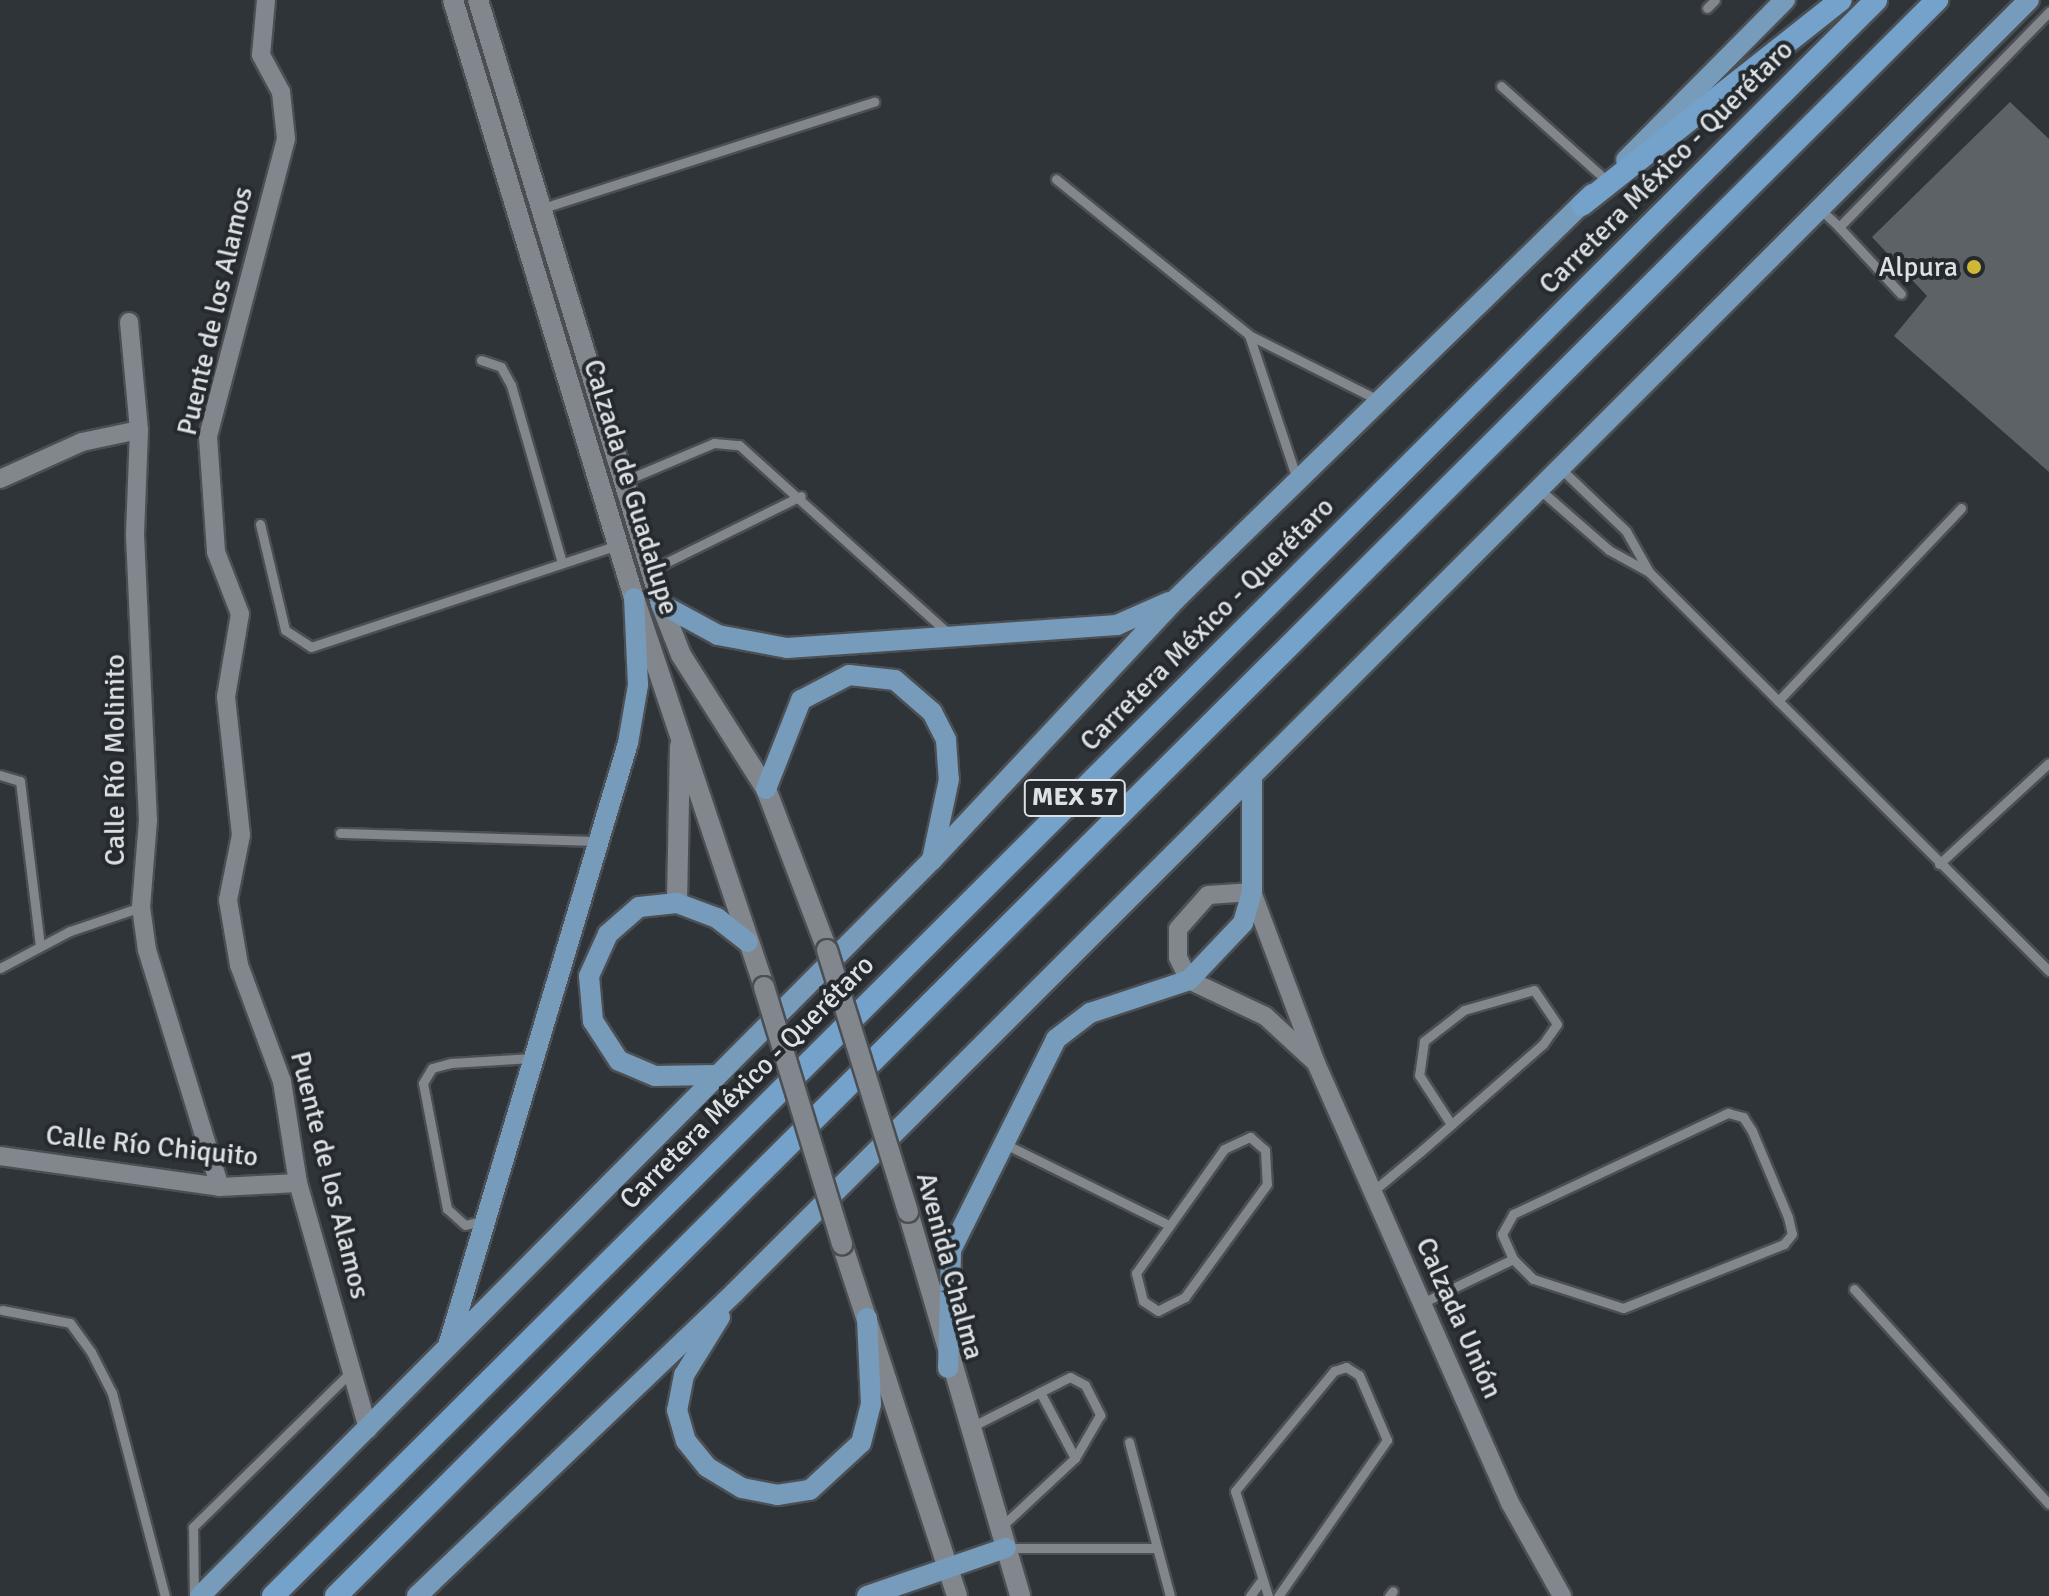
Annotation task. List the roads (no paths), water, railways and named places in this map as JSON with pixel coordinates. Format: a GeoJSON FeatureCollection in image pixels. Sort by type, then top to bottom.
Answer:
{"type":"FeatureCollection","features":[{"type":"Feature","properties":{"kind":"highway"},"geometry":{"type":"LineString","coordinates":[[1582,205],[1841,0]]}},
{"type":"Feature","properties":{"kind":"highway","name":"Carretera México - Querétaro"},"geometry":{"type":"LineString","coordinates":[[273,1596],[1876,0]]}},
{"type":"Feature","properties":{"kind":"highway","name":"MEX 57"},"geometry":{"type":"LineString","coordinates":[[336,1596],[1937,0]]}},
{"type":"Feature","properties":{"kind":"main road","name":"Calzada de Guadalupe"},"geometry":{"type":"LineString","coordinates":[[453,0],[634,598],[681,726],[867,1318]]}},
{"type":"Feature","properties":{"kind":"main road","name":"Calzada de Guadalupe"},"geometry":{"type":"LineString","coordinates":[[478,0],[661,604],[681,655],[766,789],[827,950]]}},
{"type":"Feature","properties":{"kind":"main road"},"geometry":{"type":"LineString","coordinates":[[197,1596],[368,1429],[715,1075],[932,860],[1176,599],[1582,205],[1785,0]]}},
{"type":"Feature","properties":{"kind":"main road"},"geometry":{"type":"LineString","coordinates":[[417,1596],[734,1293],[1252,781],[1539,489],[2029,0]]}},
{"type":"Feature","properties":{"kind":"main road"},"geometry":{"type":"LineString","coordinates":[[448,1346],[482,1221],[598,841],[638,685],[634,598]]}},
{"type":"Feature","properties":{"kind":"main road"},"geometry":{"type":"LineString","coordinates":[[661,604],[718,635],[787,648],[1117,625],[1176,599]]}},
{"type":"Feature","properties":{"kind":"main road"},"geometry":{"type":"LineString","coordinates":[[766,789],[801,700],[849,675],[895,680],[932,712],[946,740],[949,779],[932,860]]}},
{"type":"Feature","properties":{"kind":"main road"},"geometry":{"type":"LineString","coordinates":[[677,903],[681,726]]}},
{"type":"Feature","properties":{"kind":"main road"},"geometry":{"type":"LineString","coordinates":[[948,1368],[951,1250],[1056,1039],[1090,1013],[1189,980],[1243,923],[1252,892],[1252,781]]}},
{"type":"Feature","properties":{"kind":"main road"},"geometry":{"type":"LineString","coordinates":[[715,1075],[655,1076],[619,1061],[593,1021],[589,976],[608,934],[639,907],[677,903],[717,918],[748,942]]}},
{"type":"Feature","properties":{"kind":"main road","name":"Avenida Chalma"},"geometry":{"type":"LineString","coordinates":[[827,950],[908,1212],[948,1368],[1020,1596]]}},
{"type":"Feature","properties":{"kind":"main road"},"geometry":{"type":"LineString","coordinates":[[734,1293],[684,1375],[677,1410],[686,1441],[707,1467],[742,1488],[810,1490],[861,1443],[871,1404],[867,1318]]}},
{"type":"Feature","properties":{"kind":"main road"},"geometry":{"type":"LineString","coordinates":[[867,1318],[957,1596]]}},
{"type":"Feature","properties":{"kind":"main road"},"geometry":{"type":"LineString","coordinates":[[867,1596],[946,1566],[1003,1538]]}},
{"type":"Feature","properties":{"kind":"street","name":"Puente de los Alamos"},"geometry":{"type":"LineString","coordinates":[[266,0],[261,55],[281,92],[286,139],[208,437],[216,552],[240,614],[226,697],[241,835],[228,900],[239,965],[282,1081],[298,1183],[368,1429]]}},
{"type":"Feature","properties":{"kind":"street","name":"Calle Río Molinito"},"geometry":{"type":"LineString","coordinates":[[129,322],[139,430],[135,535],[148,820],[141,907],[147,950],[220,1187]]}},
{"type":"Feature","properties":{"kind":"street"},"geometry":{"type":"LineString","coordinates":[[0,479],[82,442],[139,430]]}},
{"type":"Feature","properties":{"kind":"street"},"geometry":{"type":"LineString","coordinates":[[1189,980],[1178,957],[1178,929],[1208,895],[1252,892]]}},
{"type":"Feature","properties":{"kind":"street","name":"Calzada Unión"},"geometry":{"type":"LineString","coordinates":[[1252,892],[1316,1063],[1372,1192],[1510,1503],[1563,1594]]}},
{"type":"Feature","properties":{"kind":"street","name":"Calzada Unión"},"geometry":{"type":"LineString","coordinates":[[1189,980],[1265,1016],[1316,1063]]}},
{"type":"Feature","properties":{"kind":"street","name":"Calle Río Chiquito"},"geometry":{"type":"LineString","coordinates":[[0,1156],[220,1187],[298,1183]]}},
{"type":"Feature","properties":{"kind":"lane"},"geometry":{"type":"LineString","coordinates":[[1707,8],[1715,0]]}},
{"type":"Feature","properties":{"kind":"lane"},"geometry":{"type":"LineString","coordinates":[[1839,227],[2049,12]]}},
{"type":"Feature","properties":{"kind":"lane"},"geometry":{"type":"LineString","coordinates":[[1501,86],[1606,180]]}},
{"type":"Feature","properties":{"kind":"lane"},"geometry":{"type":"LineString","coordinates":[[543,208],[874,102]]}},
{"type":"Feature","properties":{"kind":"lane"},"geometry":{"type":"LineString","coordinates":[[1056,179],[1249,335],[1380,401]]}},
{"type":"Feature","properties":{"kind":"lane"},"geometry":{"type":"LineString","coordinates":[[1821,210],[1901,294]]}},
{"type":"Feature","properties":{"kind":"lane"},"geometry":{"type":"LineString","coordinates":[[1249,335],[1298,481]]}},
{"type":"Feature","properties":{"kind":"lane"},"geometry":{"type":"LineString","coordinates":[[481,360],[501,367],[511,385],[562,563]]}},
{"type":"Feature","properties":{"kind":"lane"},"geometry":{"type":"LineString","coordinates":[[624,481],[726,444],[762,460],[952,636]]}},
{"type":"Feature","properties":{"kind":"lane"},"geometry":{"type":"LineString","coordinates":[[1560,468],[1626,531],[1649,572],[2049,971]]}},
{"type":"Feature","properties":{"kind":"lane"},"geometry":{"type":"LineString","coordinates":[[1539,489],[1609,550],[1649,572]]}},
{"type":"Feature","properties":{"kind":"lane"},"geometry":{"type":"LineString","coordinates":[[651,570],[801,496]]}},
{"type":"Feature","properties":{"kind":"lane"},"geometry":{"type":"LineString","coordinates":[[1778,701],[1961,508]]}},
{"type":"Feature","properties":{"kind":"lane"},"geometry":{"type":"LineString","coordinates":[[260,524],[285,630],[311,647],[618,545]]}},
{"type":"Feature","properties":{"kind":"lane"},"geometry":{"type":"LineString","coordinates":[[1939,864],[2049,763]]}},
{"type":"Feature","properties":{"kind":"lane"},"geometry":{"type":"LineString","coordinates":[[0,775],[20,781],[40,946]]}},
{"type":"Feature","properties":{"kind":"lane"},"geometry":{"type":"LineString","coordinates":[[340,833],[598,841]]}},
{"type":"Feature","properties":{"kind":"lane"},"geometry":{"type":"LineString","coordinates":[[0,968],[40,946],[141,907]]}},
{"type":"Feature","properties":{"kind":"lane"},"geometry":{"type":"LineString","coordinates":[[1372,1192],[1451,1124],[1557,1024],[1534,990],[1464,1010],[1424,1041],[1419,1075],[1451,1124]]}},
{"type":"Feature","properties":{"kind":"lane"},"geometry":{"type":"LineString","coordinates":[[482,1221],[465,1225],[447,1209],[423,1083],[432,1068],[451,1063],[532,1058]]}},
{"type":"Feature","properties":{"kind":"lane"},"geometry":{"type":"LineString","coordinates":[[1728,1113],[1743,1117],[1752,1131],[1792,1234],[1623,1308],[1533,1279],[1513,1259],[1502,1234],[1513,1214],[1728,1113]]}},
{"type":"Feature","properties":{"kind":"lane"},"geometry":{"type":"LineString","coordinates":[[1250,1137],[1265,1150],[1267,1184],[1185,1297],[1158,1311],[1143,1301],[1136,1273],[1167,1224],[1235,1139],[1250,1137]]}},
{"type":"Feature","properties":{"kind":"lane"},"geometry":{"type":"LineString","coordinates":[[1004,1144],[1167,1224]]}},
{"type":"Feature","properties":{"kind":"lane"},"geometry":{"type":"LineString","coordinates":[[1422,1303],[1513,1259]]}},
{"type":"Feature","properties":{"kind":"lane"},"geometry":{"type":"LineString","coordinates":[[1854,1289],[2049,1504]]}},
{"type":"Feature","properties":{"kind":"lane"},"geometry":{"type":"LineString","coordinates":[[2,1310],[70,1323],[91,1352],[112,1393],[165,1596]]}},
{"type":"Feature","properties":{"kind":"lane"},"geometry":{"type":"LineString","coordinates":[[1268,1596],[1260,1582],[1235,1491],[1334,1371],[1346,1367],[1359,1375],[1387,1440],[1278,1596]]}},
{"type":"Feature","properties":{"kind":"lane"},"geometry":{"type":"LineString","coordinates":[[197,1596],[193,1527],[352,1371]]}},
{"type":"Feature","properties":{"kind":"lane"},"geometry":{"type":"LineString","coordinates":[[968,1429],[1040,1392],[1078,1379],[1097,1407],[1097,1424],[1075,1458],[1003,1538]]}},
{"type":"Feature","properties":{"kind":"lane"},"geometry":{"type":"LineString","coordinates":[[1040,1392],[1075,1458]]}},
{"type":"Feature","properties":{"kind":"lane"},"geometry":{"type":"LineString","coordinates":[[1129,1442],[1170,1596]]}},
{"type":"Feature","properties":{"kind":"lane"},"geometry":{"type":"LineString","coordinates":[[1003,1538],[1155,1548]]}},
{"type":"Feature","properties":{"kind":"lane"},"geometry":{"type":"LineString","coordinates":[[1250,1596],[1260,1582]]}},
{"type":"Feature","properties":{"kind":"place","name":"Alpura"},"geometry":{"type":"Point","coordinates":[1974,267]}}]}
